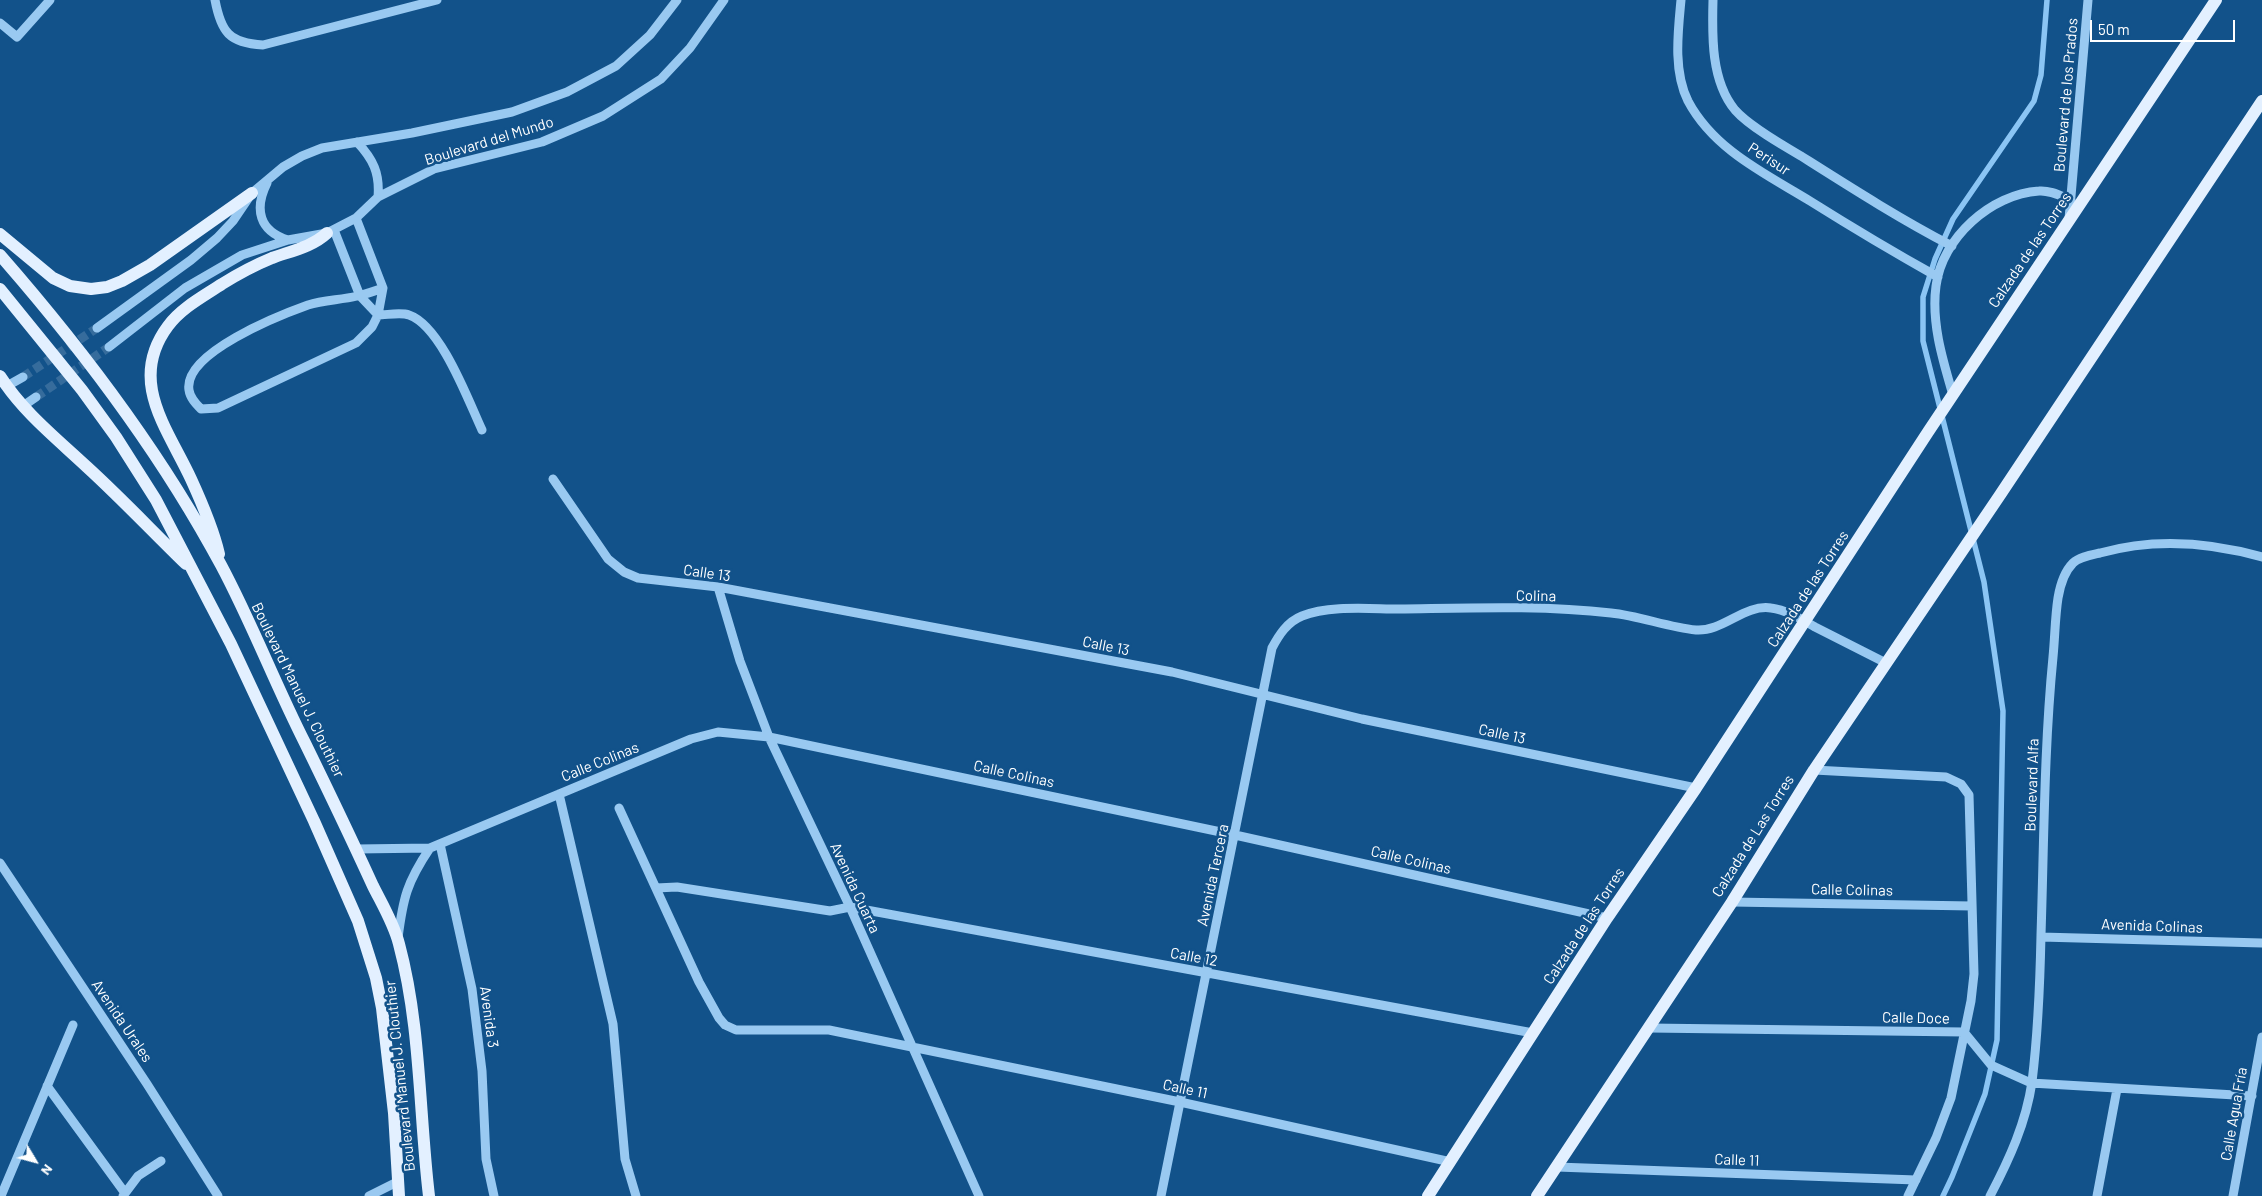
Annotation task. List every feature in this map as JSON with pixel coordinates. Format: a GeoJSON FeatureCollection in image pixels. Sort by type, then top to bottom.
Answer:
{"type":"FeatureCollection","features":[{"type":"Feature","properties":{"kind":"main road","name":"Calzada de las Torres"},"geometry":{"type":"LineString","coordinates":[[1428,1196],[1607,918],[1696,788],[1806,622],[1928,432],[2216,0]]}},
{"type":"Feature","properties":{"kind":"main road","name":"Calzada de Las Torres"},"geometry":{"type":"LineString","coordinates":[[1537,1196],[1732,902],[1814,770],[1954,560],[2000,495],[2262,101]]}},
{"type":"Feature","properties":{"kind":"main road"},"geometry":{"type":"LineString","coordinates":[[0,234],[53,278],[70,286],[91,289],[122,282],[150,265],[252,193]]}},
{"type":"Feature","properties":{"kind":"main road"},"geometry":{"type":"LineString","coordinates":[[222,566],[216,540],[191,478],[163,425],[154,403],[150,380],[155,352],[168,325],[197,300],[243,272],[272,258],[318,242],[330,232]]}},
{"type":"Feature","properties":{"kind":"main road","name":"Boulevard Manuel J. Clouthier"},"geometry":{"type":"LineString","coordinates":[[0,255],[58,321],[116,399],[165,472],[222,566],[298,730],[357,848],[398,940],[404,965],[414,1031],[430,1196]]}},
{"type":"Feature","properties":{"kind":"main road","name":"Boulevard Manuel J. Clouthier"},"geometry":{"type":"LineString","coordinates":[[0,289],[76,382],[116,437],[156,500],[194,571],[314,821],[358,921],[370,954],[385,1029],[394,1113],[399,1196]]}},
{"type":"Feature","properties":{"kind":"main road"},"geometry":{"type":"LineString","coordinates":[[3,381],[23,406],[194,571]]}},
{"type":"Feature","properties":{"kind":"street"},"geometry":{"type":"LineString","coordinates":[[0,22],[17,38],[50,0]]}},
{"type":"Feature","properties":{"kind":"street"},"geometry":{"type":"LineString","coordinates":[[215,0],[221,24],[230,37],[244,44],[263,45],[437,0]]}},
{"type":"Feature","properties":{"kind":"street","name":"Boulevard del Mundo"},"geometry":{"type":"LineString","coordinates":[[98,328],[192,260],[233,222],[252,193],[269,181],[283,167],[302,156],[322,148],[412,133],[512,112],[567,92],[616,66],[650,35],[677,0]]}},
{"type":"Feature","properties":{"kind":"street","name":"Boulevard del Mundo"},"geometry":{"type":"LineString","coordinates":[[108,347],[186,288],[242,255],[288,240],[330,232],[356,218],[378,197],[434,170],[542,142],[603,116],[660,79],[690,48],[724,0]]}},
{"type":"Feature","properties":{"kind":"street","name":"Perisur"},"geometry":{"type":"LineString","coordinates":[[1681,0],[1677,44],[1680,70],[1688,100],[1704,126],[1724,146],[1756,168],[1848,226],[1938,278]]}},
{"type":"Feature","properties":{"kind":"street","name":"Perisur"},"geometry":{"type":"LineString","coordinates":[[1713,0],[1712,33],[1716,63],[1723,88],[1735,110],[1785,147],[1921,230],[1952,246]]}},
{"type":"Feature","properties":{"kind":"street","name":"Boulevard de los Prados"},"geometry":{"type":"LineString","coordinates":[[2069,221],[2088,0]]}},
{"type":"Feature","properties":{"kind":"street"},"geometry":{"type":"LineString","coordinates":[[357,142],[368,154],[376,168],[379,184],[378,197]]}},
{"type":"Feature","properties":{"kind":"street"},"geometry":{"type":"LineString","coordinates":[[269,181],[260,203],[261,219],[277,236],[288,240]]}},
{"type":"Feature","properties":{"kind":"street"},"geometry":{"type":"LineString","coordinates":[[1953,395],[1942,358],[1935,304],[1938,278],[1942,265],[1952,246],[1965,228],[1996,204],[2038,191],[2049,191],[2071,200]]}},
{"type":"Feature","properties":{"kind":"street"},"geometry":{"type":"LineString","coordinates":[[356,218],[383,288],[378,315],[365,336],[356,343],[224,405],[209,410],[201,409],[191,398],[188,390],[190,379],[195,370],[212,353],[232,340],[258,326],[311,304],[360,296],[383,288]]}},
{"type":"Feature","properties":{"kind":"street"},"geometry":{"type":"LineString","coordinates":[[330,232],[360,296],[378,315],[407,314],[423,322],[442,346],[482,430]]}},
{"type":"Feature","properties":{"kind":"street"},"geometry":{"type":"LineString","coordinates":[[3,381],[23,377]]}},
{"type":"Feature","properties":{"kind":"street"},"geometry":{"type":"LineString","coordinates":[[23,406],[36,397]]}},
{"type":"Feature","properties":{"kind":"street","name":"Calle 13"},"geometry":{"type":"LineString","coordinates":[[553,478],[608,559],[624,572],[638,578],[718,587],[1172,672],[1362,719],[1696,788]]}},
{"type":"Feature","properties":{"kind":"street","name":"Boulevard Alfa"},"geometry":{"type":"LineString","coordinates":[[1990,1196],[2014,1147],[2026,1113],[2031,1083],[2038,1016],[2048,708],[2058,598],[2067,571],[2074,562],[2084,557],[2131,545],[2177,543],[2216,547],[2262,557]]}},
{"type":"Feature","properties":{"kind":"street","name":"Avenida Cuarta"},"geometry":{"type":"LineString","coordinates":[[718,587],[740,661],[769,737],[850,908],[979,1196]]}},
{"type":"Feature","properties":{"kind":"street","name":"Colina"},"geometry":{"type":"LineString","coordinates":[[1272,648],[1285,628],[1302,616],[1334,610],[1446,608],[1609,613],[1697,630],[1709,629],[1755,609],[1768,607],[1781,610],[1886,663]]}},
{"type":"Feature","properties":{"kind":"street","name":"Avenida Tercera"},"geometry":{"type":"LineString","coordinates":[[1161,1196],[1272,648]]}},
{"type":"Feature","properties":{"kind":"street","name":"Calle Colinas"},"geometry":{"type":"LineString","coordinates":[[357,848],[430,848],[691,739],[718,732],[769,737],[1235,835],[1607,918]]}},
{"type":"Feature","properties":{"kind":"street"},"geometry":{"type":"LineString","coordinates":[[1814,770],[1946,777],[1961,784],[1969,795],[1974,974],[1972,1001],[1951,1098],[1936,1138],[1908,1196]]}},
{"type":"Feature","properties":{"kind":"street"},"geometry":{"type":"LineString","coordinates":[[559,794],[613,1024],[625,1159],[636,1196]]}},
{"type":"Feature","properties":{"kind":"street","name":"Calle 11"},"geometry":{"type":"LineString","coordinates":[[619,808],[699,982],[718,1018],[725,1025],[736,1030],[829,1030],[1180,1102],[1451,1162]]}},
{"type":"Feature","properties":{"kind":"street","name":"Avenida 3"},"geometry":{"type":"LineString","coordinates":[[440,844],[472,988],[482,1071],[486,1159],[494,1196]]}},
{"type":"Feature","properties":{"kind":"street"},"geometry":{"type":"LineString","coordinates":[[398,940],[402,904],[410,882],[430,848]]}},
{"type":"Feature","properties":{"kind":"street","name":"Avenida Urales"},"geometry":{"type":"LineString","coordinates":[[0,863],[147,1084],[218,1196]]}},
{"type":"Feature","properties":{"kind":"street","name":"Calle 12"},"geometry":{"type":"LineString","coordinates":[[656,888],[677,887],[830,911],[850,908],[1533,1033]]}},
{"type":"Feature","properties":{"kind":"street","name":"Calle Colinas"},"geometry":{"type":"LineString","coordinates":[[1732,902],[1972,906]]}},
{"type":"Feature","properties":{"kind":"street","name":"Avenida Colinas"},"geometry":{"type":"LineString","coordinates":[[2041,937],[2262,943]]}},
{"type":"Feature","properties":{"kind":"street"},"geometry":{"type":"LineString","coordinates":[[1,1196],[73,1025]]}},
{"type":"Feature","properties":{"kind":"street","name":"Calle Doce"},"geometry":{"type":"LineString","coordinates":[[1650,1028],[1964,1032],[1991,1065],[2031,1083],[2252,1096]]}},
{"type":"Feature","properties":{"kind":"street","name":"Calle Agua Fría"},"geometry":{"type":"LineString","coordinates":[[2233,1196],[2262,1036]]}},
{"type":"Feature","properties":{"kind":"street"},"geometry":{"type":"LineString","coordinates":[[47,1086],[124,1194],[138,1176],[161,1161]]}},
{"type":"Feature","properties":{"kind":"street"},"geometry":{"type":"LineString","coordinates":[[2097,1196],[2117,1089]]}},
{"type":"Feature","properties":{"kind":"street","name":"Calle 11"},"geometry":{"type":"LineString","coordinates":[[1557,1167],[1916,1180]]}},
{"type":"Feature","properties":{"kind":"street","name":"Boulevard Manuel J. Clouthier"},"geometry":{"type":"LineString","coordinates":[[369,1196],[397,1182]]}},
{"type":"Feature","properties":{"kind":"waterway"},"geometry":{"type":"LineString","coordinates":[[1943,1196],[1985,1094],[1997,1040],[2003,711],[1984,582],[1923,341],[1923,297],[1935,259],[1953,219],[2034,101],[2041,75],[2047,0]]}},
{"type":"Feature","properties":{"kind":"tunnel"},"geometry":{"type":"LineString","coordinates":[[23,377],[97,328]]}},
{"type":"Feature","properties":{"kind":"tunnel"},"geometry":{"type":"LineString","coordinates":[[36,397],[109,347]]}}]}
